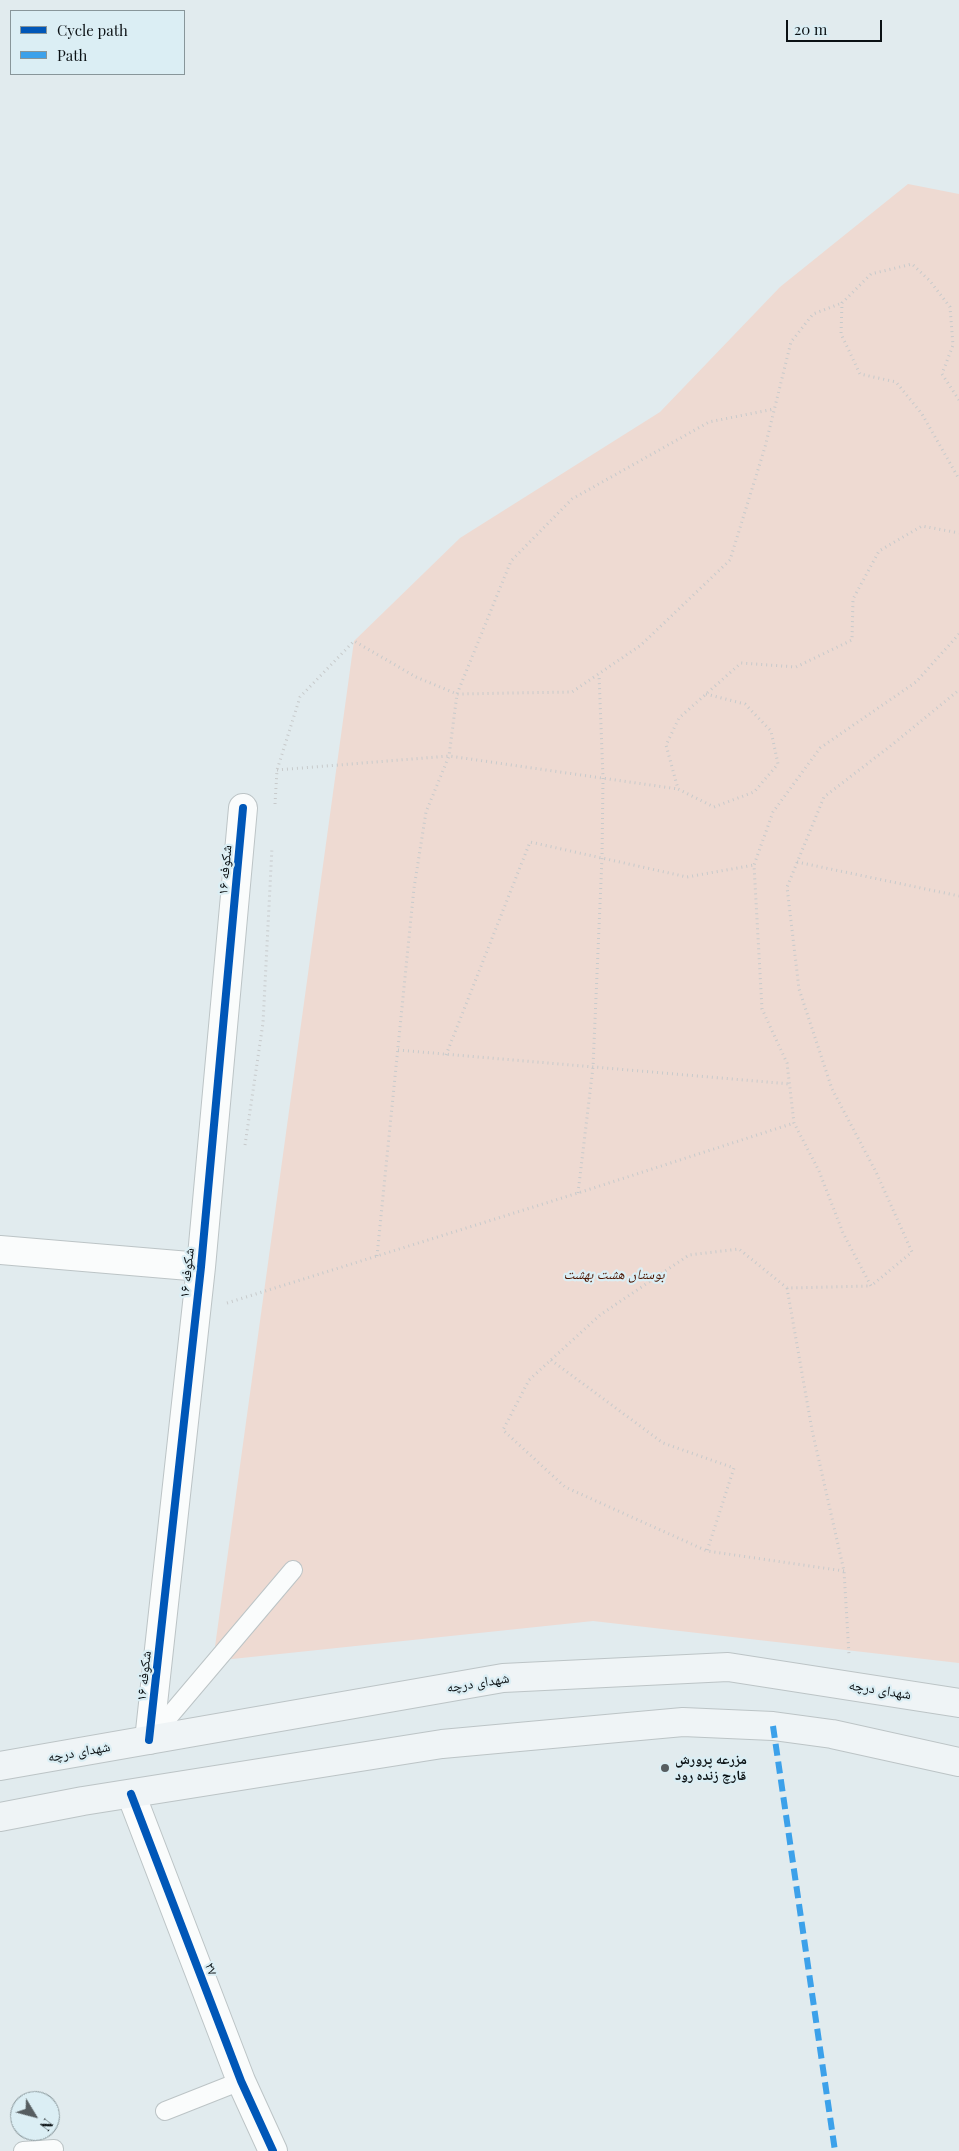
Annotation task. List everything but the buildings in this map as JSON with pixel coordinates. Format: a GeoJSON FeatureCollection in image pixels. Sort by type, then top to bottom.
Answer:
{"type":"FeatureCollection","features":[{"type":"Feature","properties":{"kind":"main road","name":"شهدای درچه"},"geometry":{"type":"LineString","coordinates":[[0,1766],[502,1678],[728,1667],[959,1703]]}},
{"type":"Feature","properties":{"kind":"main road"},"geometry":{"type":"LineString","coordinates":[[0,1817],[442,1744],[683,1722],[773,1726],[832,1734],[959,1762]]}},
{"type":"Feature","properties":{"kind":"street","name":"شکوفه ۱۶"},"geometry":{"type":"LineString","coordinates":[[149,1740],[201,1267],[243,808]]}},
{"type":"Feature","properties":{"kind":"street"},"geometry":{"type":"LineString","coordinates":[[0,1250],[201,1267]]}},
{"type":"Feature","properties":{"kind":"street","name":"۲۷"},"geometry":{"type":"LineString","coordinates":[[131,1794],[241,2081],[273,2151]]}},
{"type":"Feature","properties":{"kind":"lane"},"geometry":{"type":"LineString","coordinates":[[149,1740],[292,1570]]}},
{"type":"Feature","properties":{"kind":"lane"},"geometry":{"type":"LineString","coordinates":[[165,2111],[241,2081]]}},
{"type":"Feature","properties":{"kind":"lane"},"geometry":{"type":"LineString","coordinates":[[23,2151],[54,2149]]}},
{"type":"Feature","properties":{"kind":"path"},"geometry":{"type":"LineString","coordinates":[[274,809],[277,770],[300,697],[354,641],[416,677],[457,694],[572,692],[641,645],[730,560],[774,409],[791,342],[814,314],[842,303],[871,274],[912,264],[930,281],[950,307],[953,344],[942,374],[959,400]]}},
{"type":"Feature","properties":{"kind":"path"},"geometry":{"type":"LineString","coordinates":[[842,303],[841,334],[860,374],[896,382],[922,414],[959,479]]}},
{"type":"Feature","properties":{"kind":"path"},"geometry":{"type":"LineString","coordinates":[[377,1256],[414,888],[426,812],[448,756],[457,694],[511,561],[572,499],[709,422],[774,409]]}},
{"type":"Feature","properties":{"kind":"path"},"geometry":{"type":"LineString","coordinates":[[678,789],[666,745],[679,718],[741,663],[796,667],[852,640],[853,599],[879,551],[922,526],[959,533]]}},
{"type":"Feature","properties":{"kind":"path"},"geometry":{"type":"LineString","coordinates":[[871,1286],[843,1233],[819,1171],[794,1123],[787,1063],[762,1009],[754,865],[773,812],[820,748],[916,682],[959,634]]}},
{"type":"Feature","properties":{"kind":"path"},"geometry":{"type":"LineString","coordinates":[[578,1193],[593,1067],[602,858],[603,778],[599,674]]}},
{"type":"Feature","properties":{"kind":"path"},"geometry":{"type":"LineString","coordinates":[[844,1571],[706,1551],[565,1487],[503,1430],[529,1380],[600,1315],[689,1255],[739,1249],[787,1288],[871,1286],[912,1252],[876,1172],[832,1089],[799,990],[787,887],[824,797],[959,690]]}},
{"type":"Feature","properties":{"kind":"path"},"geometry":{"type":"LineString","coordinates":[[277,770],[448,756],[678,789],[714,807],[754,792],[778,764],[770,731],[745,704],[706,694]]}},
{"type":"Feature","properties":{"kind":"path"},"geometry":{"type":"LineString","coordinates":[[244,1149],[263,1023],[273,838]]}},
{"type":"Feature","properties":{"kind":"path"},"geometry":{"type":"LineString","coordinates":[[446,1054],[530,842],[687,877],[754,865]]}},
{"type":"Feature","properties":{"kind":"path"},"geometry":{"type":"LineString","coordinates":[[798,862],[959,896]]}},
{"type":"Feature","properties":{"kind":"path"},"geometry":{"type":"LineString","coordinates":[[398,1050],[790,1084]]}},
{"type":"Feature","properties":{"kind":"path"},"geometry":{"type":"LineString","coordinates":[[224,1295],[222,1304],[578,1193],[794,1123]]}},
{"type":"Feature","properties":{"kind":"path"},"geometry":{"type":"LineString","coordinates":[[787,1288],[812,1430],[844,1571],[851,1686]]}},
{"type":"Feature","properties":{"kind":"path"},"geometry":{"type":"LineString","coordinates":[[551,1360],[663,1443],[734,1468],[706,1551]]}},
{"type":"Feature","properties":{"kind":"green space","name":"بوستان هشت بهشت"},"geometry":{"type":"Polygon","coordinates":[[[908,184],[959,194],[959,1663],[593,1621],[213,1661],[354,641],[460,538],[660,412],[780,287],[908,184]]]}},
{"type":"Feature","properties":{"kind":"marked path"},"geometry":{"type":"LineString","coordinates":[[773,1726],[835,2151]]}},
{"type":"Feature","properties":{"kind":"cycle path"},"geometry":{"type":"LineString","coordinates":[[149,1740],[201,1267],[243,808]]}},
{"type":"Feature","properties":{"kind":"cycle path"},"geometry":{"type":"LineString","coordinates":[[131,1794],[241,2081],[273,2151]]}},
{"type":"Feature","properties":{"kind":"place","name":"مزرعه پرورش قارچ زنده رود"},"geometry":{"type":"Point","coordinates":[665,1768]}}]}
